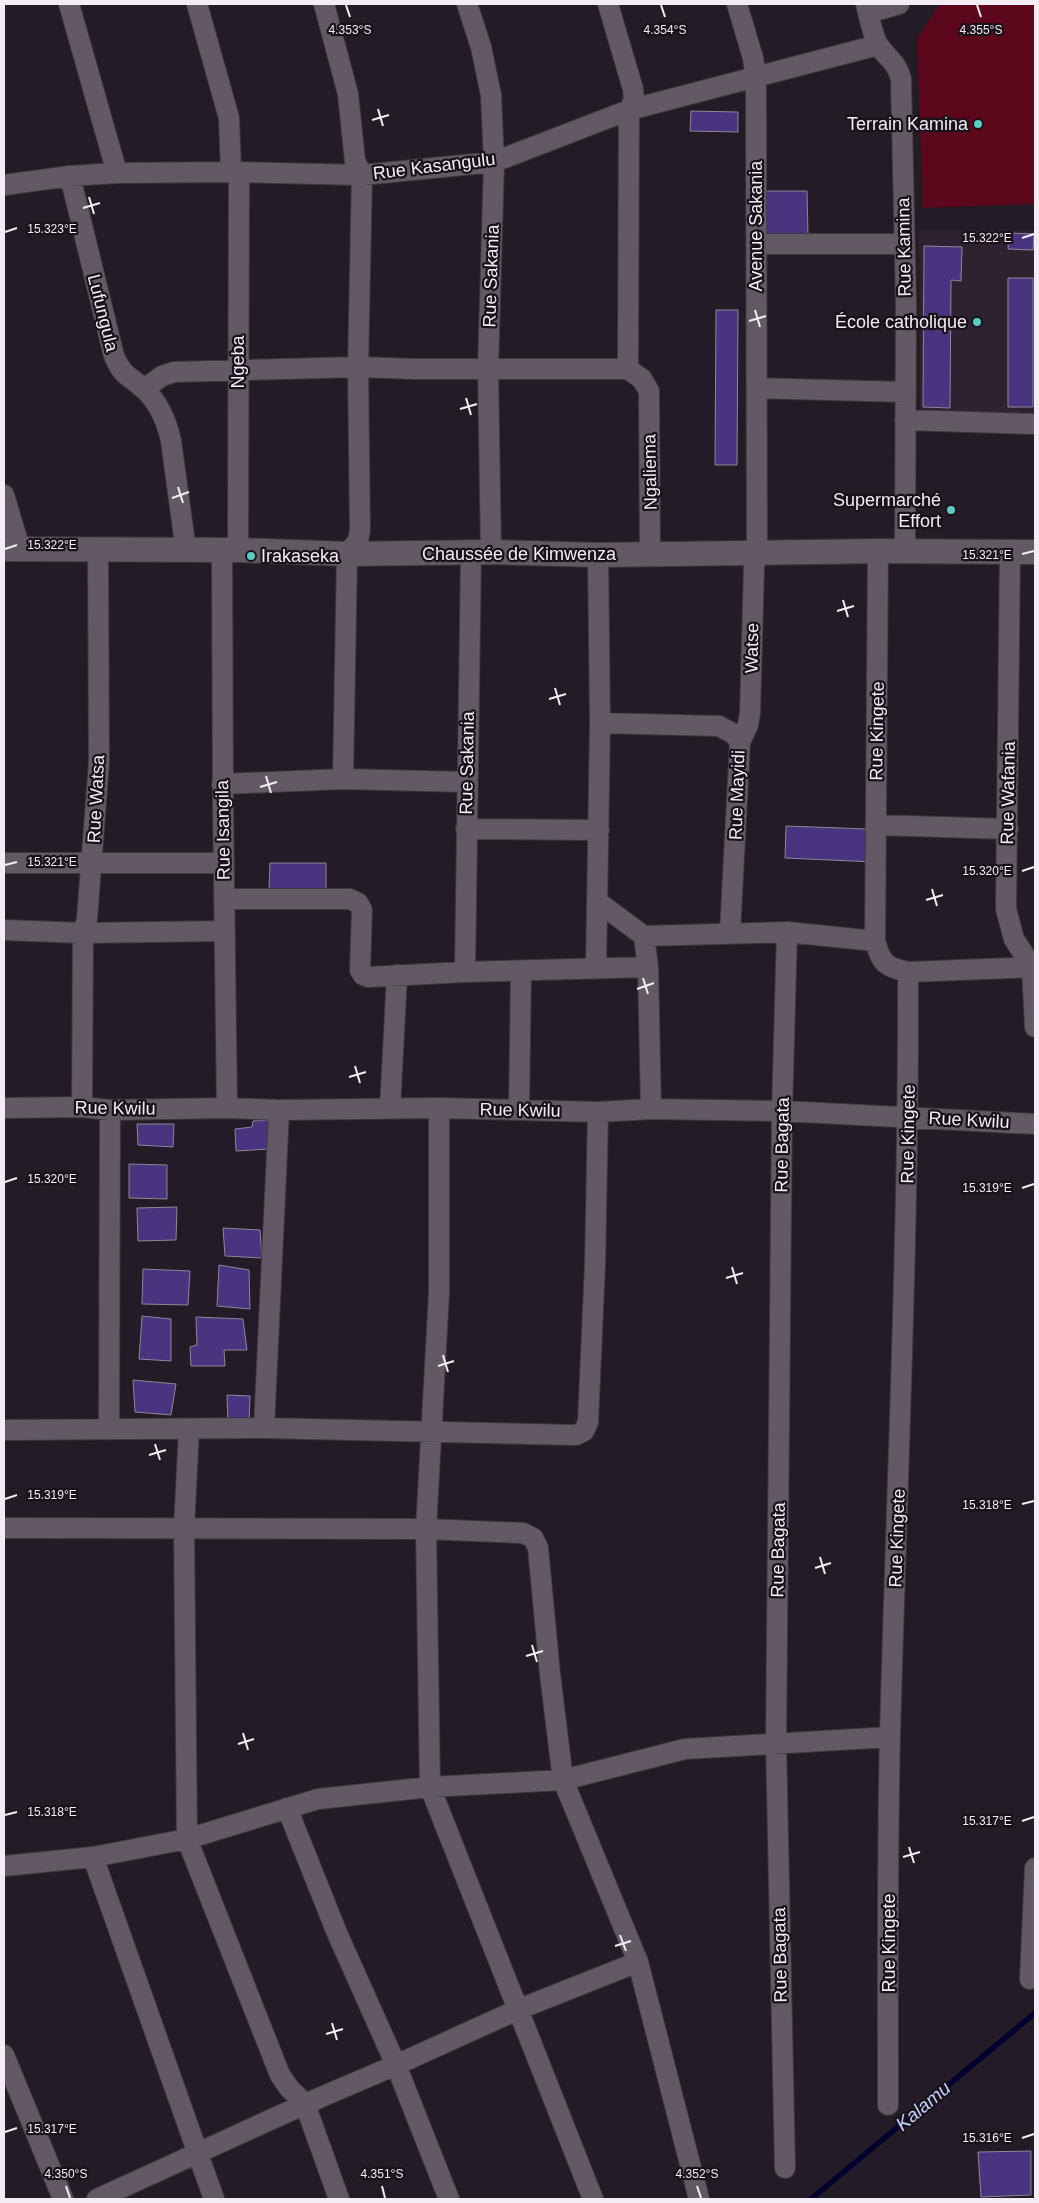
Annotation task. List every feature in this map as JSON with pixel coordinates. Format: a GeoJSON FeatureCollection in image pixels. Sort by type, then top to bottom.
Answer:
{"type":"FeatureCollection","features":[{"type":"Feature","properties":{"kind":"street"},"geometry":{"type":"LineString","coordinates":[[69,4],[117,173]]}},
{"type":"Feature","properties":{"kind":"street","name":"Ngeba"},"geometry":{"type":"LineString","coordinates":[[196,4],[229,118],[235,172],[238,371],[230,551]]}},
{"type":"Feature","properties":{"kind":"street"},"geometry":{"type":"LineString","coordinates":[[324,4],[348,94],[355,161],[362,175],[358,367],[360,530],[358,541],[347,554],[343,779]]}},
{"type":"Feature","properties":{"kind":"street","name":"Rue Sakania"},"geometry":{"type":"LineString","coordinates":[[465,972],[466,782],[481,553],[494,162],[491,96],[481,47],[467,4]]}},
{"type":"Feature","properties":{"kind":"street"},"geometry":{"type":"LineString","coordinates":[[144,388],[162,376],[174,372],[358,367],[415,369],[628,369],[629,110],[634,100],[634,89],[608,4]]}},
{"type":"Feature","properties":{"kind":"street","name":"Avenue Sakania"},"geometry":{"type":"LineString","coordinates":[[737,4],[753,58],[756,79],[757,553]]}},
{"type":"Feature","properties":{"kind":"street"},"geometry":{"type":"LineString","coordinates":[[868,8],[899,4]]}},
{"type":"Feature","properties":{"kind":"street","name":"Rue Kamina"},"geometry":{"type":"LineString","coordinates":[[868,8],[878,46],[893,61],[901,79],[904,244],[905,551]]}},
{"type":"Feature","properties":{"kind":"street","name":"Rue Kasangulu"},"geometry":{"type":"LineString","coordinates":[[4,185],[70,176],[117,173],[235,172],[362,175],[494,162],[629,110],[756,79],[878,46]]}},
{"type":"Feature","properties":{"kind":"street","name":"Lufungula"},"geometry":{"type":"LineString","coordinates":[[70,176],[114,356],[119,369],[128,378],[144,388],[168,426],[186,551]]}},
{"type":"Feature","properties":{"kind":"street"},"geometry":{"type":"LineString","coordinates":[[756,244],[904,244]]}},
{"type":"Feature","properties":{"kind":"street","name":"Ngaliema"},"geometry":{"type":"LineString","coordinates":[[628,369],[642,379],[649,391],[650,553]]}},
{"type":"Feature","properties":{"kind":"street"},"geometry":{"type":"LineString","coordinates":[[757,388],[905,392]]}},
{"type":"Feature","properties":{"kind":"street"},"geometry":{"type":"LineString","coordinates":[[905,420],[1035,424]]}},
{"type":"Feature","properties":{"kind":"street"},"geometry":{"type":"LineString","coordinates":[[4,495],[12,549]]}},
{"type":"Feature","properties":{"kind":"street","name":"Chaussée de Kimwenza"},"geometry":{"type":"LineString","coordinates":[[12,549],[347,554],[481,553],[598,555],[878,551],[1035,552]]}},
{"type":"Feature","properties":{"kind":"street","name":"Rue Watsa"},"geometry":{"type":"LineString","coordinates":[[82,1108],[83,933],[87,919],[99,762],[98,550]]}},
{"type":"Feature","properties":{"kind":"street","name":"Rue Isangila"},"geometry":{"type":"LineString","coordinates":[[227,1108],[222,784],[230,551]]}},
{"type":"Feature","properties":{"kind":"street","name":"Rue Kingete"},"geometry":{"type":"LineString","coordinates":[[874,940],[878,551]]}},
{"type":"Feature","properties":{"kind":"street","name":"Rue Wafania"},"geometry":{"type":"LineString","coordinates":[[1010,552],[1006,909],[1014,939],[1034,967],[1035,1027]]}},
{"type":"Feature","properties":{"kind":"street","name":"Watse"},"geometry":{"type":"LineString","coordinates":[[740,742],[748,725],[750,713],[754,567],[757,553]]}},
{"type":"Feature","properties":{"kind":"street"},"geometry":{"type":"LineString","coordinates":[[596,969],[600,723],[598,555]]}},
{"type":"Feature","properties":{"kind":"street","name":"Rue Mayidi"},"geometry":{"type":"LineString","coordinates":[[600,723],[719,726],[734,734],[740,742],[730,933]]}},
{"type":"Feature","properties":{"kind":"street"},"geometry":{"type":"LineString","coordinates":[[222,784],[343,779],[466,782]]}},
{"type":"Feature","properties":{"kind":"street"},"geometry":{"type":"LineString","coordinates":[[876,825],[1008,829]]}},
{"type":"Feature","properties":{"kind":"street"},"geometry":{"type":"LineString","coordinates":[[466,830],[599,830]]}},
{"type":"Feature","properties":{"kind":"street"},"geometry":{"type":"LineString","coordinates":[[4,864],[224,863]]}},
{"type":"Feature","properties":{"kind":"street"},"geometry":{"type":"LineString","coordinates":[[224,899],[350,900],[358,903],[362,910],[360,970],[363,975],[368,977],[396,974],[648,967]]}},
{"type":"Feature","properties":{"kind":"street"},"geometry":{"type":"LineString","coordinates":[[598,902],[644,936],[786,932],[874,940],[884,963],[893,968],[908,972],[1034,967]]}},
{"type":"Feature","properties":{"kind":"street"},"geometry":{"type":"LineString","coordinates":[[4,930],[83,933],[224,931]]}},
{"type":"Feature","properties":{"kind":"street","name":"Rue Bagata"},"geometry":{"type":"LineString","coordinates":[[785,2168],[776,1742],[782,1110],[786,932]]}},
{"type":"Feature","properties":{"kind":"street"},"geometry":{"type":"LineString","coordinates":[[644,936],[648,967],[651,1108]]}},
{"type":"Feature","properties":{"kind":"street"},"geometry":{"type":"LineString","coordinates":[[519,1110],[521,971]]}},
{"type":"Feature","properties":{"kind":"street","name":"Rue Kingete"},"geometry":{"type":"LineString","coordinates":[[888,2105],[890,1737],[909,1116],[908,972]]}},
{"type":"Feature","properties":{"kind":"street"},"geometry":{"type":"LineString","coordinates":[[390,1109],[396,974]]}},
{"type":"Feature","properties":{"kind":"street","name":"Rue Kwilu"},"geometry":{"type":"LineString","coordinates":[[4,1108],[110,1110],[439,1108],[598,1112],[651,1108],[782,1110],[1035,1124]]}},
{"type":"Feature","properties":{"kind":"street"},"geometry":{"type":"LineString","coordinates":[[439,1108],[439,1294],[426,1530],[430,1787],[593,2199]]}},
{"type":"Feature","properties":{"kind":"street"},"geometry":{"type":"LineString","coordinates":[[108,1429],[110,1110]]}},
{"type":"Feature","properties":{"kind":"street"},"geometry":{"type":"LineString","coordinates":[[264,1428],[279,1110]]}},
{"type":"Feature","properties":{"kind":"street"},"geometry":{"type":"LineString","coordinates":[[4,1430],[264,1428],[576,1435],[584,1431],[588,1422],[592,1344],[598,1112]]}},
{"type":"Feature","properties":{"kind":"street"},"geometry":{"type":"LineString","coordinates":[[189,1429],[184,1528],[187,1839],[280,2075],[289,2088],[305,2104],[339,2199]]}},
{"type":"Feature","properties":{"kind":"street"},"geometry":{"type":"LineString","coordinates":[[4,1528],[426,1530],[524,1533],[533,1538],[538,1548],[550,1674],[563,1780],[638,1962],[698,2199]]}},
{"type":"Feature","properties":{"kind":"street"},"geometry":{"type":"LineString","coordinates":[[4,1866],[94,1857],[187,1839],[318,1799],[430,1787],[563,1780],[685,1749],[776,1742],[890,1737]]}},
{"type":"Feature","properties":{"kind":"street"},"geometry":{"type":"LineString","coordinates":[[287,1808],[337,1933],[396,2065],[449,2199]]}},
{"type":"Feature","properties":{"kind":"street"},"geometry":{"type":"LineString","coordinates":[[94,1857],[214,2199]]}},
{"type":"Feature","properties":{"kind":"street"},"geometry":{"type":"LineString","coordinates":[[1030,1979],[1035,1868]]}},
{"type":"Feature","properties":{"kind":"street"},"geometry":{"type":"LineString","coordinates":[[97,2199],[517,2010],[638,1962]]}},
{"type":"Feature","properties":{"kind":"street"},"geometry":{"type":"LineString","coordinates":[[4,2056],[63,2199]]}},
{"type":"Feature","properties":{"kind":"shaded area","name":"Terrain Kamina"},"geometry":{"type":"Polygon","coordinates":[[[940,4],[1035,5],[1035,204],[923,208],[917,39],[940,4]]]}},
{"type":"Feature","properties":{"kind":"shaded area","name":"École catholique"},"geometry":{"type":"Polygon","coordinates":[[[919,230],[1035,230],[1035,413],[920,413],[919,230]]]}},
{"type":"Feature","properties":{"kind":"building"},"geometry":{"type":"Polygon","coordinates":[[[691,111],[738,112],[738,132],[690,131],[691,111]]]}},
{"type":"Feature","properties":{"kind":"building"},"geometry":{"type":"Polygon","coordinates":[[[763,191],[807,191],[808,235],[764,235],[763,191]]]}},
{"type":"Feature","properties":{"kind":"building"},"geometry":{"type":"Polygon","coordinates":[[[1009,233],[1034,234],[1033,250],[1008,249],[1009,233]]]}},
{"type":"Feature","properties":{"kind":"building"},"geometry":{"type":"Polygon","coordinates":[[[924,246],[962,247],[961,281],[951,280],[950,408],[923,407],[924,246]]]}},
{"type":"Feature","properties":{"kind":"building"},"geometry":{"type":"Polygon","coordinates":[[[1008,278],[1033,278],[1033,407],[1008,407],[1008,278]]]}},
{"type":"Feature","properties":{"kind":"building"},"geometry":{"type":"Polygon","coordinates":[[[716,310],[738,310],[737,465],[715,465],[716,310]]]}},
{"type":"Feature","properties":{"kind":"building"},"geometry":{"type":"Polygon","coordinates":[[[786,826],[867,829],[875,862],[785,858],[786,826]]]}},
{"type":"Feature","properties":{"kind":"building"},"geometry":{"type":"Polygon","coordinates":[[[270,863],[326,863],[326,889],[269,889],[270,863]]]}},
{"type":"Feature","properties":{"kind":"building"},"geometry":{"type":"Polygon","coordinates":[[[271,1120],[270,1149],[236,1151],[235,1129],[252,1127],[253,1121],[271,1120]]]}},
{"type":"Feature","properties":{"kind":"building"},"geometry":{"type":"Polygon","coordinates":[[[137,1124],[174,1124],[173,1147],[138,1145],[137,1124]]]}},
{"type":"Feature","properties":{"kind":"building"},"geometry":{"type":"Polygon","coordinates":[[[129,1164],[167,1165],[167,1199],[129,1198],[129,1164]]]}},
{"type":"Feature","properties":{"kind":"building"},"geometry":{"type":"Polygon","coordinates":[[[177,1207],[176,1240],[138,1241],[137,1208],[177,1207]]]}},
{"type":"Feature","properties":{"kind":"building"},"geometry":{"type":"Polygon","coordinates":[[[223,1228],[260,1230],[262,1258],[225,1256],[223,1228]]]}},
{"type":"Feature","properties":{"kind":"building"},"geometry":{"type":"Polygon","coordinates":[[[219,1265],[249,1270],[250,1309],[217,1306],[219,1265]]]}},
{"type":"Feature","properties":{"kind":"building"},"geometry":{"type":"Polygon","coordinates":[[[143,1269],[190,1271],[188,1305],[142,1304],[143,1269]]]}},
{"type":"Feature","properties":{"kind":"building"},"geometry":{"type":"Polygon","coordinates":[[[142,1316],[171,1319],[171,1361],[139,1359],[142,1316]]]}},
{"type":"Feature","properties":{"kind":"building"},"geometry":{"type":"Polygon","coordinates":[[[196,1317],[243,1319],[247,1350],[224,1350],[225,1366],[191,1366],[190,1347],[197,1345],[196,1317]]]}},
{"type":"Feature","properties":{"kind":"building"},"geometry":{"type":"Polygon","coordinates":[[[133,1380],[176,1384],[171,1415],[135,1412],[133,1380]]]}},
{"type":"Feature","properties":{"kind":"building"},"geometry":{"type":"Polygon","coordinates":[[[227,1395],[250,1396],[249,1422],[228,1422],[227,1395]]]}},
{"type":"Feature","properties":{"kind":"building"},"geometry":{"type":"Polygon","coordinates":[[[1031,2151],[1031,2195],[981,2197],[978,2152],[1031,2151]]]}},
{"type":"Feature","properties":{"kind":"waterway","name":"Kalamu"},"geometry":{"type":"LineString","coordinates":[[811,2199],[1035,2013]]}},
{"type":"Feature","properties":{"kind":"place","name":"Terrain Kamina"},"geometry":{"type":"Point","coordinates":[978,124]}},
{"type":"Feature","properties":{"kind":"place","name":"École catholique"},"geometry":{"type":"Point","coordinates":[977,322]}},
{"type":"Feature","properties":{"kind":"place","name":"Supermarché Effort"},"geometry":{"type":"Point","coordinates":[951,510]}},
{"type":"Feature","properties":{"kind":"place","name":"Irakaseka"},"geometry":{"type":"Point","coordinates":[251,556]}}]}
